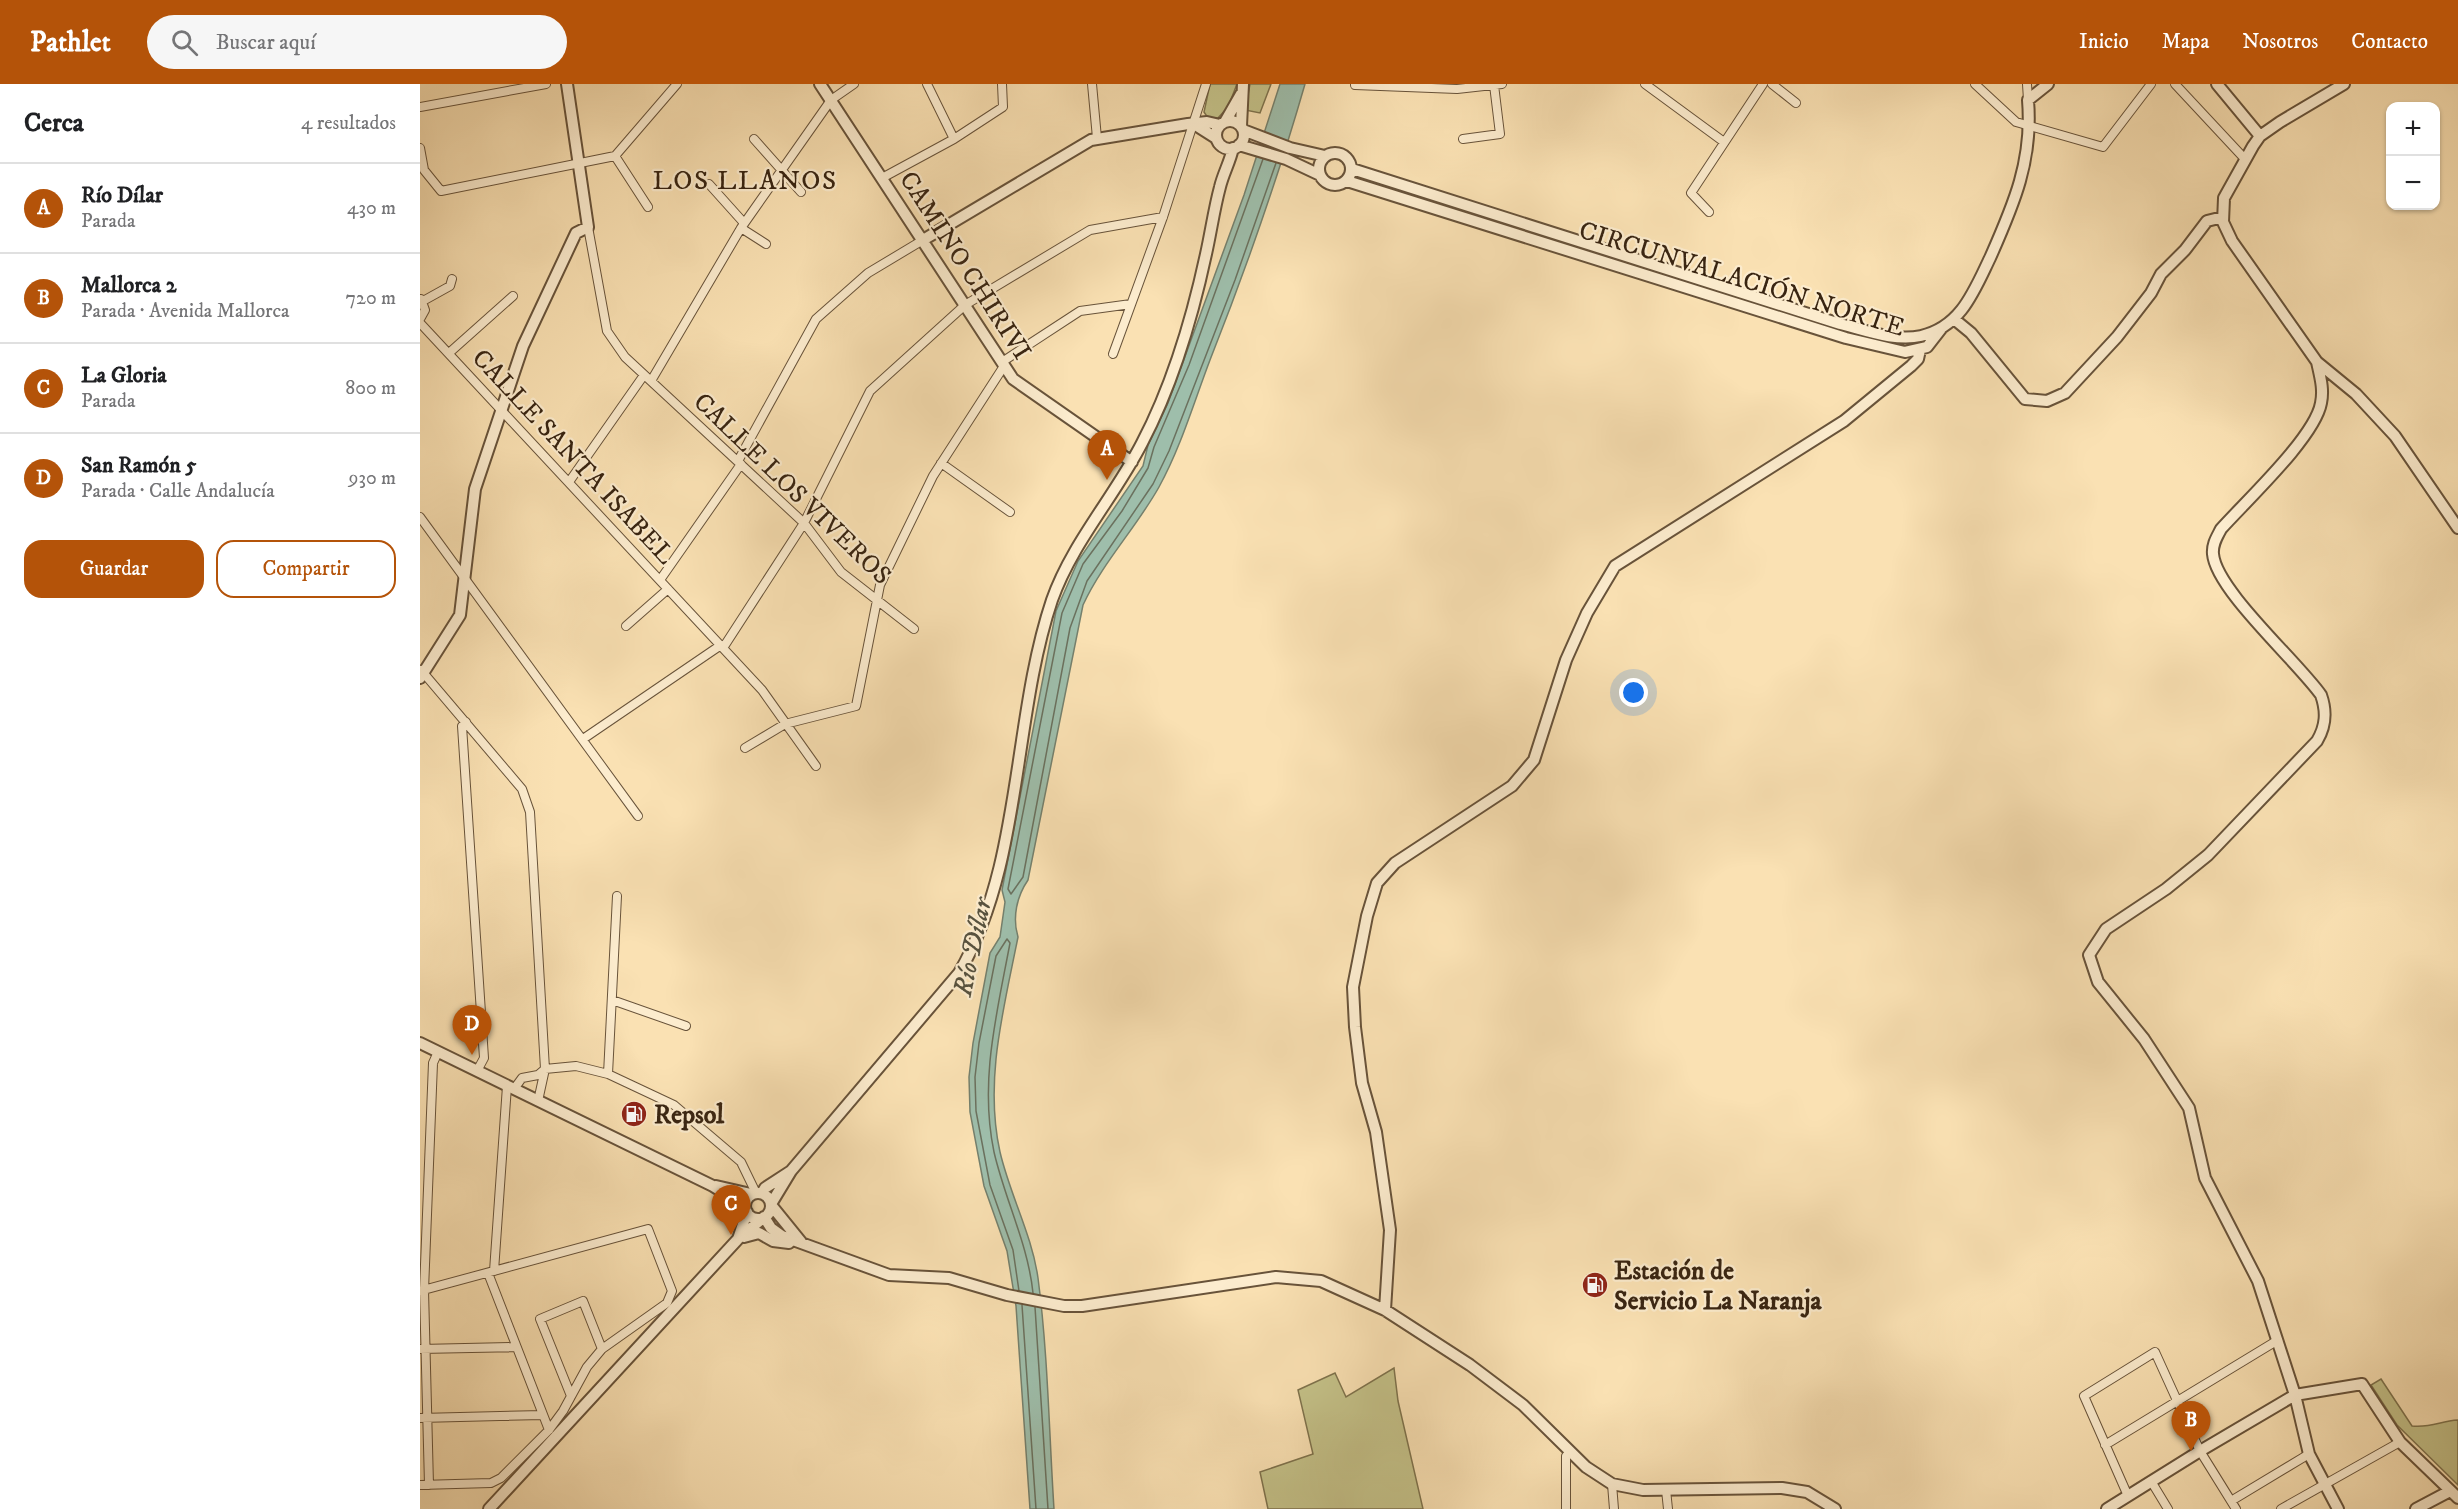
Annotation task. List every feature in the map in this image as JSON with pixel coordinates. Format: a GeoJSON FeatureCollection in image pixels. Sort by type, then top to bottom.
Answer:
{"type":"FeatureCollection","features":[{"type":"Feature","properties":{"kind":"street"},"geometry":{"type":"LineString","coordinates":[[420,107],[546,84]]}},
{"type":"Feature","properties":{"kind":"street"},"geometry":{"type":"LineString","coordinates":[[538,1101],[545,1069],[530,812],[522,789],[421,673],[460,615],[475,489],[536,314],[576,233],[588,228],[567,84]]}},
{"type":"Feature","properties":{"kind":"street"},"geometry":{"type":"LineString","coordinates":[[420,148],[422,172],[441,191],[615,156],[677,84]]}},
{"type":"Feature","properties":{"kind":"street","name":"CAMINO CHIRIVI"},"geometry":{"type":"LineString","coordinates":[[820,84],[1013,379],[1132,462]]}},
{"type":"Feature","properties":{"kind":"street"},"geometry":{"type":"LineString","coordinates":[[569,482],[648,378],[742,225],[831,100],[854,84]]}},
{"type":"Feature","properties":{"kind":"street"},"geometry":{"type":"LineString","coordinates":[[927,84],[954,139]]}},
{"type":"Feature","properties":{"kind":"street"},"geometry":{"type":"LineString","coordinates":[[882,178],[954,139],[1003,106],[1002,84]]}},
{"type":"Feature","properties":{"kind":"street"},"geometry":{"type":"LineString","coordinates":[[1092,84],[1097,138]]}},
{"type":"Feature","properties":{"kind":"street"},"geometry":{"type":"LineString","coordinates":[[1113,354],[1163,217],[1206,84]]}},
{"type":"Feature","properties":{"kind":"street"},"geometry":{"type":"LineString","coordinates":[[1645,84],[1724,142]]}},
{"type":"Feature","properties":{"kind":"street"},"geometry":{"type":"LineString","coordinates":[[1709,212],[1691,193],[1763,84]]}},
{"type":"Feature","properties":{"kind":"street"},"geometry":{"type":"LineString","coordinates":[[1772,84],[1796,103]]}},
{"type":"Feature","properties":{"kind":"street"},"geometry":{"type":"LineString","coordinates":[[1975,84],[2016,123],[2030,129],[2103,147],[2151,84]]}},
{"type":"Feature","properties":{"kind":"street"},"geometry":{"type":"LineString","coordinates":[[1941,329],[1954,319],[1973,294],[2016,200],[2030,129],[2027,84]]}},
{"type":"Feature","properties":{"kind":"street"},"geometry":{"type":"LineString","coordinates":[[2028,100],[2048,84]]}},
{"type":"Feature","properties":{"kind":"street"},"geometry":{"type":"LineString","coordinates":[[2175,84],[2244,158]]}},
{"type":"Feature","properties":{"kind":"street"},"geometry":{"type":"LineString","coordinates":[[2344,84],[2260,136],[2244,158],[2224,198],[2223,217],[2232,241],[2317,362],[2355,394],[2395,436],[2458,528]]}},
{"type":"Feature","properties":{"kind":"street"},"geometry":{"type":"LineString","coordinates":[[1355,85],[1498,85],[1500,134],[1463,139]]}},
{"type":"Feature","properties":{"kind":"street"},"geometry":{"type":"LineString","coordinates":[[2221,85],[2260,136]]}},
{"type":"Feature","properties":{"kind":"street"},"geometry":{"type":"LineString","coordinates":[[1220,185],[1218,141],[1223,123],[1242,89]]}},
{"type":"Feature","properties":{"kind":"street"},"geometry":{"type":"LineString","coordinates":[[489,1509],[738,1239],[764,1218],[791,1171],[960,973],[978,942],[998,874],[1040,651],[1052,603],[1072,558],[1132,462],[1155,417],[1182,344],[1204,263],[1220,185],[1236,147],[1244,138],[1242,89]]}},
{"type":"Feature","properties":{"kind":"street"},"geometry":{"type":"LineString","coordinates":[[660,580],[740,462],[816,319],[868,273],[923,240],[1097,138],[1207,122],[1234,122],[1262,138],[1290,148],[1324,156],[1336,152],[1344,155],[1350,161],[1352,169],[1347,181],[1332,185],[1320,175],[1286,159],[1260,150],[1236,147],[1218,141],[1194,124]]}},
{"type":"Feature","properties":{"kind":"street"},"geometry":{"type":"LineString","coordinates":[[753,139],[801,192]]}},
{"type":"Feature","properties":{"kind":"street"},"geometry":{"type":"LineString","coordinates":[[615,156],[648,207]]}},
{"type":"Feature","properties":{"kind":"street"},"geometry":{"type":"LineString","coordinates":[[1320,175],[1319,165],[1324,156]]}},
{"type":"Feature","properties":{"kind":"street","name":"CIRCUNVALACIÓN NORTE"},"geometry":{"type":"LineString","coordinates":[[1352,169],[1799,312],[1899,337],[1920,336],[1941,329]]}},
{"type":"Feature","properties":{"kind":"street","name":"CIRCUNVALACIÓN NORTE"},"geometry":{"type":"LineString","coordinates":[[1347,181],[1846,338],[1905,352],[1927,347],[1941,329]]}},
{"type":"Feature","properties":{"kind":"street"},"geometry":{"type":"LineString","coordinates":[[709,184],[742,225],[766,244]]}},
{"type":"Feature","properties":{"kind":"street"},"geometry":{"type":"LineString","coordinates":[[583,739],[722,646],[804,523],[870,391],[965,305],[1090,230],[1163,217]]}},
{"type":"Feature","properties":{"kind":"street"},"geometry":{"type":"LineString","coordinates":[[1954,319],[1971,333],[2025,399],[2040,402],[2054,400],[2065,393],[2117,337],[2151,293],[2161,274],[2185,250],[2207,221],[2223,217]]}},
{"type":"Feature","properties":{"kind":"street","name":"CALLE LOS VIVEROS"},"geometry":{"type":"LineString","coordinates":[[588,228],[607,331],[625,357],[804,523],[841,573],[914,629]]}},
{"type":"Feature","properties":{"kind":"street"},"geometry":{"type":"LineString","coordinates":[[420,321],[425,310],[421,300],[450,286],[452,279]]}},
{"type":"Feature","properties":{"kind":"street","name":"CALLE SANTA ISABEL"},"geometry":{"type":"LineString","coordinates":[[449,353],[513,296]]}},
{"type":"Feature","properties":{"kind":"street"},"geometry":{"type":"LineString","coordinates":[[745,748],[785,724],[856,706],[880,585],[941,463],[1003,364],[1080,310],[1131,304]]}},
{"type":"Feature","properties":{"kind":"street","name":"CALLE SANTA ISABEL"},"geometry":{"type":"LineString","coordinates":[[420,321],[762,690],[816,766]]}},
{"type":"Feature","properties":{"kind":"street"},"geometry":{"type":"LineString","coordinates":[[1385,1310],[1390,1230],[1376,1132],[1362,1083],[1353,987],[1377,883],[1395,863],[1485,806],[1525,774],[1534,760],[1566,660],[1587,614],[1615,566],[1844,421],[1918,359],[1920,350],[1916,344],[1899,337]]}},
{"type":"Feature","properties":{"kind":"street"},"geometry":{"type":"LineString","coordinates":[[2317,362],[2322,384],[2318,415],[2304,436],[2221,529],[2213,544],[2213,555],[2219,573],[2233,592],[2321,695],[2325,716],[2321,735],[2208,855],[2166,889],[2106,929],[2089,956],[2098,982],[2144,1039],[2189,1108],[2205,1178],[2258,1281],[2295,1395],[2309,1454],[2338,1509]]}},
{"type":"Feature","properties":{"kind":"street"},"geometry":{"type":"LineString","coordinates":[[941,463],[1010,512]]}},
{"type":"Feature","properties":{"kind":"street"},"geometry":{"type":"LineString","coordinates":[[420,517],[464,574],[638,816]]}},
{"type":"Feature","properties":{"kind":"street","name":"CALLE SANTA ISABEL"},"geometry":{"type":"LineString","coordinates":[[626,626],[668,589]]}},
{"type":"Feature","properties":{"kind":"street"},"geometry":{"type":"LineString","coordinates":[[466,722],[462,726],[484,1058],[477,1071]]}},
{"type":"Feature","properties":{"kind":"street"},"geometry":{"type":"LineString","coordinates":[[608,1074],[617,896]]}},
{"type":"Feature","properties":{"kind":"street"},"geometry":{"type":"LineString","coordinates":[[612,1000],[686,1026]]}},
{"type":"Feature","properties":{"kind":"street"},"geometry":{"type":"LineString","coordinates":[[420,1043],[712,1186],[746,1209],[754,1218],[764,1218]]}},
{"type":"Feature","properties":{"kind":"street"},"geometry":{"type":"LineString","coordinates":[[422,1291],[648,1229],[672,1292],[667,1303],[602,1349],[587,1367],[549,1430],[496,1481],[424,1485],[422,1291],[433,1063],[438,1052]]}},
{"type":"Feature","properties":{"kind":"street"},"geometry":{"type":"LineString","coordinates":[[549,1430],[516,1347],[491,1272],[510,1087],[522,1078],[538,1075],[545,1069],[576,1066],[608,1074],[674,1106],[741,1162],[756,1193],[771,1205],[803,1244]]}},
{"type":"Feature","properties":{"kind":"street"},"geometry":{"type":"LineString","coordinates":[[420,1128],[430,1129]]}},
{"type":"Feature","properties":{"kind":"street"},"geometry":{"type":"LineString","coordinates":[[738,1239],[746,1209],[756,1193],[791,1171]]}},
{"type":"Feature","properties":{"kind":"street"},"geometry":{"type":"LineString","coordinates":[[712,1186],[756,1193]]}},
{"type":"Feature","properties":{"kind":"street"},"geometry":{"type":"LineString","coordinates":[[764,1218],[771,1228],[782,1236],[889,1275],[950,1278],[1045,1304],[1082,1306],[1276,1277],[1321,1281],[1385,1310],[1509,1393],[1586,1467],[1612,1484],[1628,1489],[1666,1490],[1782,1488],[1807,1492],[1835,1509]]}},
{"type":"Feature","properties":{"kind":"street"},"geometry":{"type":"LineString","coordinates":[[738,1239],[759,1233],[773,1241],[803,1244]]}},
{"type":"Feature","properties":{"kind":"street"},"geometry":{"type":"LineString","coordinates":[[571,1396],[540,1319],[583,1301],[602,1349]]}},
{"type":"Feature","properties":{"kind":"street"},"geometry":{"type":"LineString","coordinates":[[2105,1444],[2278,1340]]}},
{"type":"Feature","properties":{"kind":"street"},"geometry":{"type":"LineString","coordinates":[[423,1349],[516,1347]]}},
{"type":"Feature","properties":{"kind":"street"},"geometry":{"type":"LineString","coordinates":[[2128,1496],[2084,1396],[2155,1352],[2200,1450],[2236,1509]]}},
{"type":"Feature","properties":{"kind":"street"},"geometry":{"type":"LineString","coordinates":[[2107,1509],[2200,1450],[2295,1395],[2362,1384],[2400,1442],[2454,1494],[2416,1509]]}},
{"type":"Feature","properties":{"kind":"street"},"geometry":{"type":"LineString","coordinates":[[424,1418],[543,1415]]}},
{"type":"Feature","properties":{"kind":"street"},"geometry":{"type":"LineString","coordinates":[[2281,1509],[2400,1442]]}},
{"type":"Feature","properties":{"kind":"street"},"geometry":{"type":"LineString","coordinates":[[1566,1509],[1566,1456],[1570,1452]]}},
{"type":"Feature","properties":{"kind":"street"},"geometry":{"type":"LineString","coordinates":[[2231,1501],[2309,1454]]}},
{"type":"Feature","properties":{"kind":"street"},"geometry":{"type":"LineString","coordinates":[[2151,1481],[2168,1509]]}},
{"type":"Feature","properties":{"kind":"street"},"geometry":{"type":"LineString","coordinates":[[1612,1484],[1614,1509]]}},
{"type":"Feature","properties":{"kind":"street"},"geometry":{"type":"LineString","coordinates":[[1666,1490],[1668,1509]]}},
{"type":"Feature","properties":{"kind":"shaded area"},"geometry":{"type":"Polygon","coordinates":[[[1210,84],[1237,84],[1228,107],[1218,118],[1208,118],[1204,112],[1210,84]]]}},
{"type":"Feature","properties":{"kind":"shaded area"},"geometry":{"type":"Polygon","coordinates":[[[1250,84],[1271,84],[1260,113],[1245,110],[1250,84]]]}},
{"type":"Feature","properties":{"kind":"shaded area"},"geometry":{"type":"Polygon","coordinates":[[[1394,1368],[1398,1401],[1423,1509],[1268,1509],[1260,1472],[1313,1454],[1298,1390],[1335,1373],[1346,1397],[1394,1368]]]}},
{"type":"Feature","properties":{"kind":"shaded area"},"geometry":{"type":"Polygon","coordinates":[[[2381,1379],[2412,1426],[2458,1420],[2458,1485],[2397,1425],[2371,1385],[2381,1379]]]}},
{"type":"Feature","properties":{"kind":"water"},"geometry":{"type":"Polygon","coordinates":[[[1280,84],[1305,84],[1261,223],[1187,424],[1159,487],[1100,574],[1083,605],[1028,880],[1017,907],[1015,922],[1018,937],[1002,1017],[994,1098],[1000,1152],[1035,1262],[1044,1335],[1054,1509],[1030,1509],[1016,1306],[1007,1251],[984,1186],[970,1112],[969,1077],[973,1043],[990,953],[1000,937],[1005,902],[1002,890],[1056,611],[1078,561],[1143,466],[1148,445],[1168,403],[1244,195],[1280,84]]]}},
{"type":"Feature","properties":{"kind":"place","name":"Río Dílar"},"geometry":{"type":"Point","coordinates":[1107,480]}},
{"type":"Feature","properties":{"kind":"place","name":"San Ramón 5"},"geometry":{"type":"Point","coordinates":[472,1055]}},
{"type":"Feature","properties":{"kind":"place","name":"Repsol"},"geometry":{"type":"Point","coordinates":[634,1114]}},
{"type":"Feature","properties":{"kind":"place","name":"La Gloria"},"geometry":{"type":"Point","coordinates":[731,1235]}},
{"type":"Feature","properties":{"kind":"place","name":"Estación de Servicio La Naranja"},"geometry":{"type":"Point","coordinates":[1595,1285]}},
{"type":"Feature","properties":{"kind":"place","name":"Mallorca 2"},"geometry":{"type":"Point","coordinates":[2191,1451]}},
{"type":"Feature","properties":{"kind":"district","name":"LOS LLANOS"},"geometry":{"type":"Point","coordinates":[745,180]}}]}
